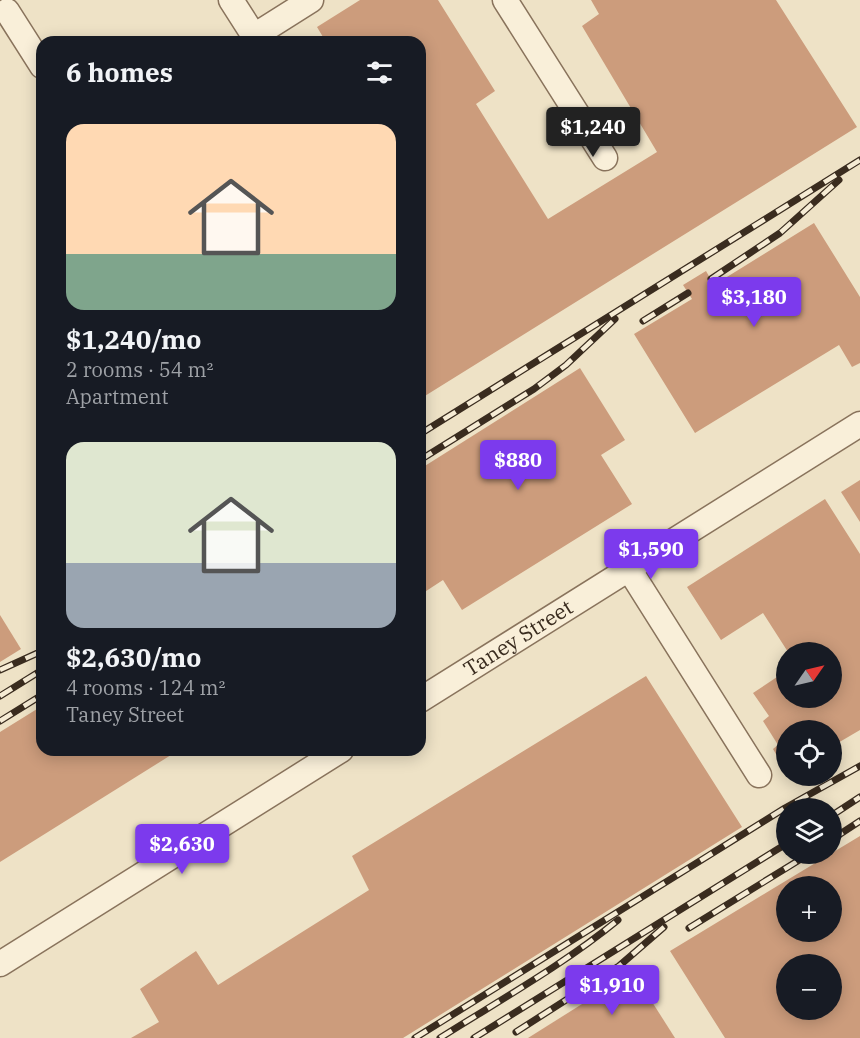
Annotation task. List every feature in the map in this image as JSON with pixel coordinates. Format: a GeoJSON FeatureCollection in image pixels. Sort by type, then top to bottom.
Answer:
{"type":"FeatureCollection","features":[{"type":"Feature","properties":{"kind":"street"},"geometry":{"type":"LineString","coordinates":[[231,0],[248,36]]}},
{"type":"Feature","properties":{"kind":"street"},"geometry":{"type":"LineString","coordinates":[[254,36],[311,0]]}},
{"type":"Feature","properties":{"kind":"street"},"geometry":{"type":"LineString","coordinates":[[505,0],[605,158]]}},
{"type":"Feature","properties":{"kind":"street"},"geometry":{"type":"LineString","coordinates":[[10,8],[36,55]]}},
{"type":"Feature","properties":{"kind":"street","name":"Taney Street"},"geometry":{"type":"LineString","coordinates":[[426,696],[860,424]]}},
{"type":"Feature","properties":{"kind":"street"},"geometry":{"type":"LineString","coordinates":[[629,569],[759,776]]}},
{"type":"Feature","properties":{"kind":"street"},"geometry":{"type":"LineString","coordinates":[[0,964],[331,756]]}},
{"type":"Feature","properties":{"kind":"building"},"geometry":{"type":"Polygon","coordinates":[[[360,0],[438,0],[495,91],[476,104],[548,219],[657,152],[582,26],[599,14],[591,0],[776,0],[857,127],[426,395],[426,36],[322,36],[317,27],[360,0]]]}},
{"type":"Feature","properties":{"kind":"building"},"geometry":{"type":"Polygon","coordinates":[[[814,223],[860,297],[860,363],[852,367],[839,345],[695,433],[634,334],[692,299],[683,285],[706,271],[714,285],[814,223]]]}},
{"type":"Feature","properties":{"kind":"building"},"geometry":{"type":"Polygon","coordinates":[[[580,368],[625,440],[601,455],[632,504],[462,610],[443,580],[426,591],[426,465],[580,368]]]}},
{"type":"Feature","properties":{"kind":"building"},"geometry":{"type":"Polygon","coordinates":[[[860,480],[860,522],[841,492],[860,480]]]}},
{"type":"Feature","properties":{"kind":"building"},"geometry":{"type":"Polygon","coordinates":[[[825,499],[860,554],[860,730],[842,741],[842,720],[776,720],[776,742],[763,721],[769,716],[753,693],[776,678],[776,708],[842,708],[842,642],[782,642],[763,613],[721,640],[687,587],[825,499]]]}},
{"type":"Feature","properties":{"kind":"building"},"geometry":{"type":"Polygon","coordinates":[[[0,615],[21,649],[0,662],[0,615]]]}},
{"type":"Feature","properties":{"kind":"building"},"geometry":{"type":"Polygon","coordinates":[[[646,676],[742,827],[403,1038],[131,1038],[159,1022],[140,989],[196,951],[218,985],[369,890],[352,856],[646,676]]]}},
{"type":"Feature","properties":{"kind":"building"},"geometry":{"type":"Polygon","coordinates":[[[36,710],[36,756],[169,756],[0,862],[0,732],[36,710]]]}},
{"type":"Feature","properties":{"kind":"building"},"geometry":{"type":"Polygon","coordinates":[[[860,836],[860,1038],[725,1038],[670,951],[776,887],[776,942],[842,942],[842,876],[794,876],[814,864],[842,864],[842,847],[860,836]]]}},
{"type":"Feature","properties":{"kind":"building"},"geometry":{"type":"Polygon","coordinates":[[[633,972],[675,1038],[528,1038],[633,972]]]}},
{"type":"Feature","properties":{"kind":"railway"},"geometry":{"type":"LineString","coordinates":[[426,430],[860,160]]}},
{"type":"Feature","properties":{"kind":"railway"},"geometry":{"type":"LineString","coordinates":[[711,279],[780,233],[839,180]]}},
{"type":"Feature","properties":{"kind":"railway"},"geometry":{"type":"LineString","coordinates":[[643,321],[688,293]]}},
{"type":"Feature","properties":{"kind":"railway"},"geometry":{"type":"LineString","coordinates":[[426,456],[534,389],[566,365],[615,319]]}},
{"type":"Feature","properties":{"kind":"railway"},"geometry":{"type":"LineString","coordinates":[[0,670],[36,654]]}},
{"type":"Feature","properties":{"kind":"railway"},"geometry":{"type":"LineString","coordinates":[[0,696],[36,674]]}},
{"type":"Feature","properties":{"kind":"railway"},"geometry":{"type":"LineString","coordinates":[[0,721],[36,699]]}},
{"type":"Feature","properties":{"kind":"railway"},"geometry":{"type":"LineString","coordinates":[[415,1038],[785,808],[860,766]]}},
{"type":"Feature","properties":{"kind":"railway"},"geometry":{"type":"LineString","coordinates":[[842,809],[860,797]]}},
{"type":"Feature","properties":{"kind":"railway"},"geometry":{"type":"LineString","coordinates":[[842,833],[860,821]]}},
{"type":"Feature","properties":{"kind":"railway"},"geometry":{"type":"LineString","coordinates":[[474,1038],[776,850]]}},
{"type":"Feature","properties":{"kind":"railway"},"geometry":{"type":"LineString","coordinates":[[689,928],[793,864]]}},
{"type":"Feature","properties":{"kind":"railway"},"geometry":{"type":"LineString","coordinates":[[440,1038],[553,967],[618,920]]}},
{"type":"Feature","properties":{"kind":"railway"},"geometry":{"type":"LineString","coordinates":[[516,1032],[619,966],[664,927]]}}]}
